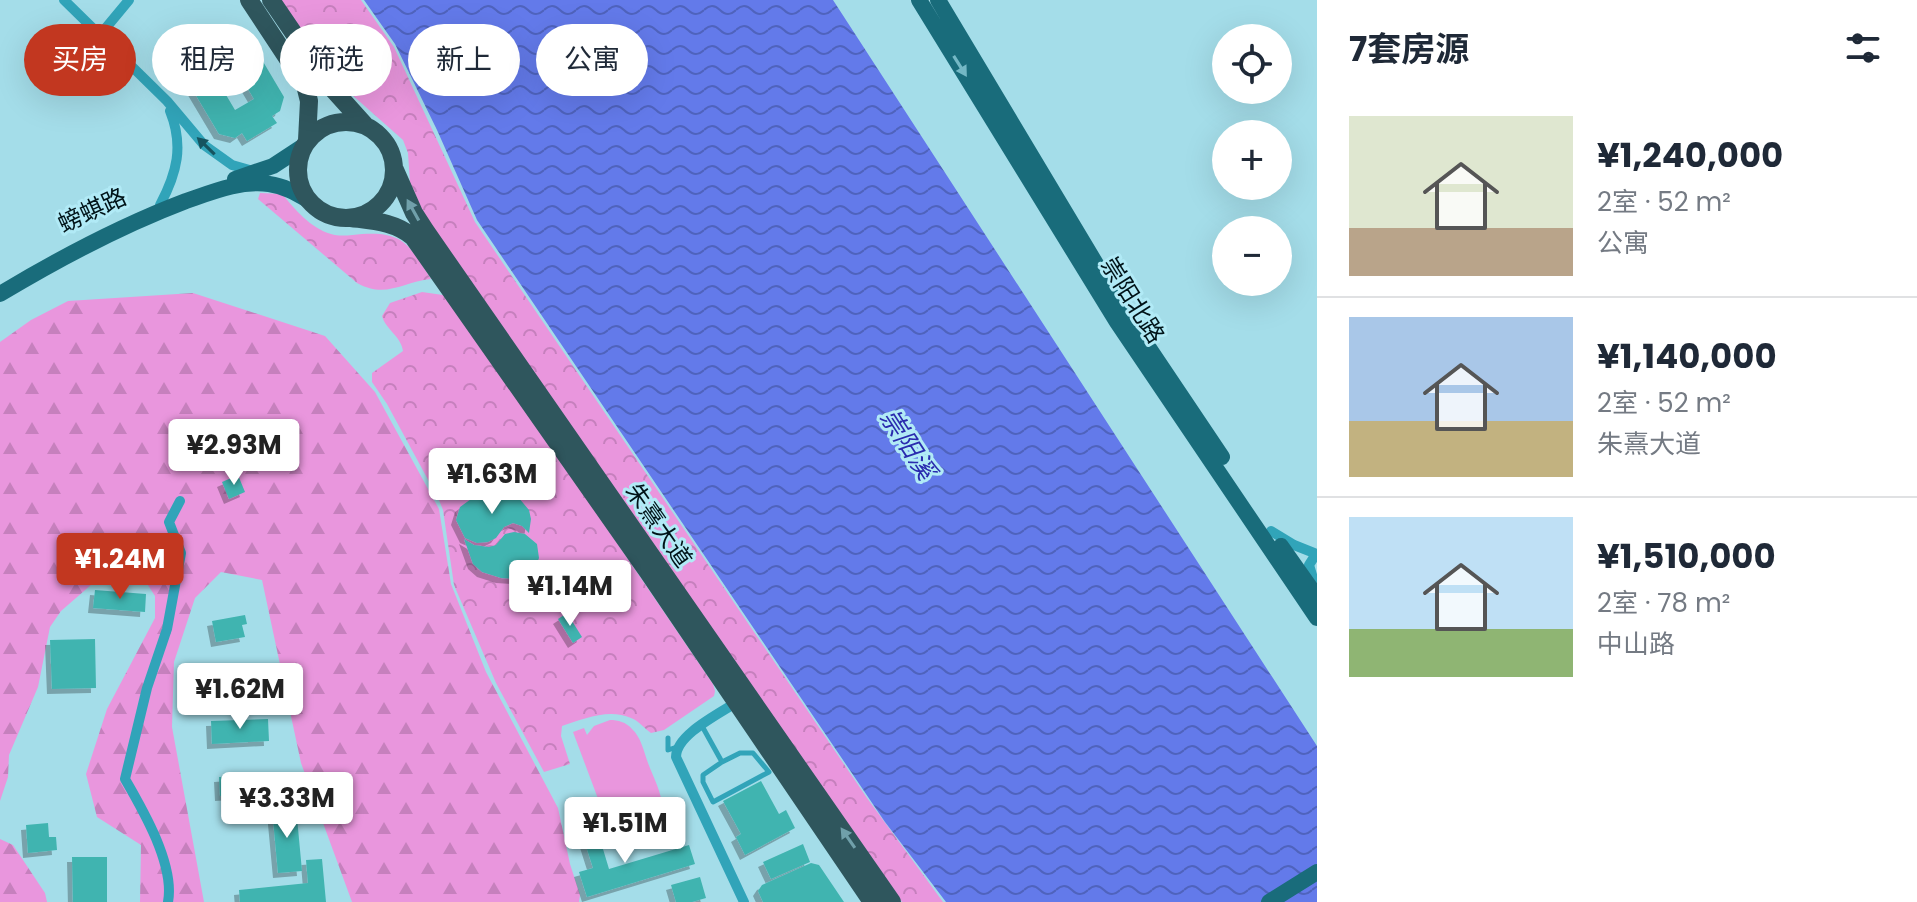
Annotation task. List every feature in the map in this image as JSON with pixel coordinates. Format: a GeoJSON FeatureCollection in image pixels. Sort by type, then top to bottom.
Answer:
{"type":"FeatureCollection","features":[{"type":"Feature","properties":{"kind":"highway"},"geometry":{"type":"LineString","coordinates":[[249,0],[305,85],[310,120],[306,143]]}},
{"type":"Feature","properties":{"kind":"highway"},"geometry":{"type":"LineString","coordinates":[[271,0],[329,85],[365,125],[387,143],[393,156],[393,184],[377,208],[351,218],[327,215],[308,200],[298,179],[300,155],[319,129],[350,121],[365,125]]}},
{"type":"Feature","properties":{"kind":"highway","name":"朱熹大道"},"geometry":{"type":"LineString","coordinates":[[395,170],[420,222],[742,699],[872,902]]}},
{"type":"Feature","properties":{"kind":"highway","name":"朱熹大道"},"geometry":{"type":"LineString","coordinates":[[351,218],[392,224],[413,237],[648,572],[892,902]]}},
{"type":"Feature","properties":{"kind":"main road","name":"崇阳北路"},"geometry":{"type":"LineString","coordinates":[[919,0],[1117,322],[1317,618]]}},
{"type":"Feature","properties":{"kind":"main road","name":"崇阳北路"},"geometry":{"type":"LineString","coordinates":[[938,0],[1126,314],[1271,531],[1317,594]]}},
{"type":"Feature","properties":{"kind":"main road"},"geometry":{"type":"LineString","coordinates":[[0,294],[107,234],[208,190],[273,166],[306,143]]}},
{"type":"Feature","properties":{"kind":"main road"},"geometry":{"type":"LineString","coordinates":[[208,190],[240,184],[269,184],[290,190],[308,200]]}},
{"type":"Feature","properties":{"kind":"main road","name":"螃蜞路"},"geometry":{"type":"LineString","coordinates":[[0,284],[115,224],[208,190]]}},
{"type":"Feature","properties":{"kind":"main road"},"geometry":{"type":"LineString","coordinates":[[1269,902],[1317,872]]}},
{"type":"Feature","properties":{"kind":"street"},"geometry":{"type":"LineString","coordinates":[[64,0],[89,24]]}},
{"type":"Feature","properties":{"kind":"street"},"geometry":{"type":"LineString","coordinates":[[109,24],[129,0]]}},
{"type":"Feature","properties":{"kind":"street"},"geometry":{"type":"LineString","coordinates":[[136,70],[219,158],[257,173]]}},
{"type":"Feature","properties":{"kind":"street"},"geometry":{"type":"LineString","coordinates":[[160,205],[174,179],[179,149],[177,128],[167,101]]}},
{"type":"Feature","properties":{"kind":"street"},"geometry":{"type":"LineString","coordinates":[[168,902],[170,890],[153,826],[125,779],[147,688],[167,629],[181,553],[169,522],[180,501]]}},
{"type":"Feature","properties":{"kind":"street"},"geometry":{"type":"LineString","coordinates":[[1271,531],[1316,554],[1309,565],[1317,594]]}},
{"type":"Feature","properties":{"kind":"street"},"geometry":{"type":"LineString","coordinates":[[742,699],[679,743],[676,750],[679,766],[744,902]]}},
{"type":"Feature","properties":{"kind":"lane"},"geometry":{"type":"LineString","coordinates":[[702,726],[722,762]]}},
{"type":"Feature","properties":{"kind":"lane"},"geometry":{"type":"LineString","coordinates":[[668,738],[668,750],[673,750],[679,743]]}},
{"type":"Feature","properties":{"kind":"lane"},"geometry":{"type":"LineString","coordinates":[[740,753],[753,753],[769,772],[713,802],[703,782],[703,775],[722,762],[740,753]]}},
{"type":"Feature","properties":{"kind":"green space"},"geometry":{"type":"Polygon","coordinates":[[[278,0],[361,0],[378,24],[296,24],[278,0]]]}},
{"type":"Feature","properties":{"kind":"green space"},"geometry":{"type":"Polygon","coordinates":[[[392,44],[408,77],[408,96],[417,96],[475,222],[867,798],[943,902],[902,902],[825,798],[427,221],[410,183],[408,153],[403,140],[353,96],[392,96],[392,44]]]}},
{"type":"Feature","properties":{"kind":"green space"},"geometry":{"type":"Polygon","coordinates":[[[260,193],[282,194],[310,223],[331,234],[376,234],[397,238],[411,249],[431,279],[386,290],[367,288],[357,283],[258,199],[260,193]]]}},
{"type":"Feature","properties":{"kind":"green space"},"geometry":{"type":"Polygon","coordinates":[[[422,292],[443,295],[491,358],[713,684],[714,696],[664,730],[651,733],[634,719],[614,714],[562,726],[561,736],[570,764],[544,772],[496,683],[454,585],[439,500],[372,382],[372,373],[403,351],[382,316],[390,303],[422,292]]]}},
{"type":"Feature","properties":{"kind":"green space"},"geometry":{"type":"Polygon","coordinates":[[[193,293],[325,336],[375,392],[439,509],[451,584],[486,672],[558,808],[580,895],[579,902],[352,902],[301,763],[262,580],[221,572],[195,598],[174,662],[172,727],[204,902],[140,902],[141,845],[97,817],[86,774],[107,709],[155,618],[155,596],[142,576],[118,574],[91,585],[61,611],[50,627],[38,687],[9,755],[8,777],[0,801],[0,342],[31,320],[68,301],[193,293]]]}},
{"type":"Feature","properties":{"kind":"green space"},"geometry":{"type":"Polygon","coordinates":[[[610,720],[625,723],[638,736],[663,808],[659,825],[652,832],[637,835],[622,831],[624,840],[615,844],[573,732],[584,728],[587,735],[594,726],[610,720]]]}},
{"type":"Feature","properties":{"kind":"green space"},"geometry":{"type":"Polygon","coordinates":[[[0,839],[13,845],[45,893],[47,902],[0,902],[0,839]]]}},
{"type":"Feature","properties":{"kind":"water","name":"崇阳溪"},"geometry":{"type":"Polygon","coordinates":[[[364,0],[833,0],[1317,746],[1317,902],[946,902],[885,822],[477,220],[420,96],[520,96],[520,24],[408,24],[408,71],[392,40],[392,24],[381,24],[364,0]]]}},
{"type":"Feature","properties":{"kind":"building"},"geometry":{"type":"Polygon","coordinates":[[[264,63],[280,90],[280,96],[284,97],[280,111],[272,116],[277,123],[247,141],[242,133],[235,138],[219,134],[196,96],[227,96],[235,110],[254,99],[252,96],[264,96],[264,63]]]}},
{"type":"Feature","properties":{"kind":"building"},"geometry":{"type":"Polygon","coordinates":[[[238,475],[245,492],[229,499],[222,482],[238,475]]]}},
{"type":"Feature","properties":{"kind":"building"},"geometry":{"type":"Polygon","coordinates":[[[499,490],[518,497],[529,510],[529,533],[513,523],[488,542],[477,543],[465,538],[456,520],[460,507],[478,494],[499,490]]]}},
{"type":"Feature","properties":{"kind":"building"},"geometry":{"type":"Polygon","coordinates":[[[505,534],[525,534],[537,544],[539,558],[534,571],[518,579],[501,578],[482,572],[473,564],[464,539],[474,545],[489,547],[496,545],[505,534]]]}},
{"type":"Feature","properties":{"kind":"building"},"geometry":{"type":"Polygon","coordinates":[[[95,590],[146,594],[145,612],[93,608],[95,590]]]}},
{"type":"Feature","properties":{"kind":"building"},"geometry":{"type":"Polygon","coordinates":[[[567,613],[582,637],[573,643],[558,619],[567,613]]]}},
{"type":"Feature","properties":{"kind":"building"},"geometry":{"type":"Polygon","coordinates":[[[245,615],[247,624],[242,625],[245,637],[216,642],[212,621],[245,615]]]}},
{"type":"Feature","properties":{"kind":"building"},"geometry":{"type":"Polygon","coordinates":[[[95,639],[96,688],[52,689],[50,640],[95,639]]]}},
{"type":"Feature","properties":{"kind":"building"},"geometry":{"type":"Polygon","coordinates":[[[268,680],[269,703],[211,704],[210,682],[268,680]]]}},
{"type":"Feature","properties":{"kind":"building"},"geometry":{"type":"Polygon","coordinates":[[[268,719],[269,741],[212,744],[211,721],[268,719]]]}},
{"type":"Feature","properties":{"kind":"building"},"geometry":{"type":"Polygon","coordinates":[[[281,773],[283,792],[220,796],[219,777],[281,773]]]}},
{"type":"Feature","properties":{"kind":"building"},"geometry":{"type":"Polygon","coordinates":[[[761,781],[779,814],[786,810],[795,828],[745,855],[736,837],[741,834],[723,801],[761,781]]]}},
{"type":"Feature","properties":{"kind":"building"},"geometry":{"type":"Polygon","coordinates":[[[296,807],[302,871],[278,873],[272,809],[296,807]]]}},
{"type":"Feature","properties":{"kind":"building"},"geometry":{"type":"Polygon","coordinates":[[[594,819],[609,869],[689,845],[695,864],[587,897],[579,872],[593,868],[579,824],[594,819]]]}},
{"type":"Feature","properties":{"kind":"building"},"geometry":{"type":"Polygon","coordinates":[[[48,823],[49,837],[56,837],[57,850],[28,853],[26,825],[48,823]]]}},
{"type":"Feature","properties":{"kind":"building"},"geometry":{"type":"Polygon","coordinates":[[[803,844],[810,862],[771,879],[763,862],[803,844]]]}},
{"type":"Feature","properties":{"kind":"building"},"geometry":{"type":"Polygon","coordinates":[[[72,857],[107,857],[107,902],[73,902],[72,857]]]}},
{"type":"Feature","properties":{"kind":"building"},"geometry":{"type":"Polygon","coordinates":[[[322,859],[326,902],[240,902],[239,890],[308,883],[306,860],[322,859]]]}},
{"type":"Feature","properties":{"kind":"building"},"geometry":{"type":"Polygon","coordinates":[[[811,863],[819,865],[844,902],[763,902],[758,891],[762,885],[811,863]]]}},
{"type":"Feature","properties":{"kind":"building"},"geometry":{"type":"Polygon","coordinates":[[[700,877],[706,898],[676,902],[671,885],[700,877]]]}}]}
